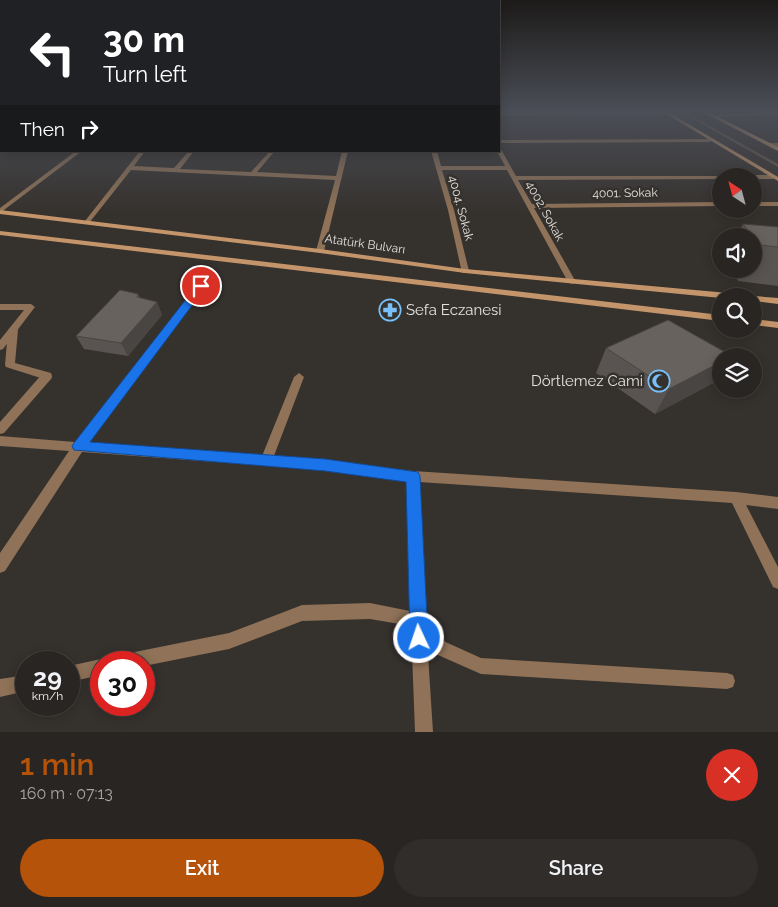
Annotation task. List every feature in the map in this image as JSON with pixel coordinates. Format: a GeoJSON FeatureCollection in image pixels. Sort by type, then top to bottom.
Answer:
{"type":"FeatureCollection","features":[{"type":"Feature","properties":{"kind":"main road"},"geometry":{"type":"LineString","coordinates":[[721,146],[776,178]]}},
{"type":"Feature","properties":{"kind":"main road","name":"Atatürk Bulvarı"},"geometry":{"type":"LineString","coordinates":[[0,211],[465,270],[712,295]]}},
{"type":"Feature","properties":{"kind":"main road"},"geometry":{"type":"LineString","coordinates":[[0,234],[712,317]]}},
{"type":"Feature","properties":{"kind":"main road"},"geometry":{"type":"LineString","coordinates":[[762,300],[778,301]]}},
{"type":"Feature","properties":{"kind":"main road"},"geometry":{"type":"LineString","coordinates":[[762,323],[778,325]]}},
{"type":"Feature","properties":{"kind":"street"},"geometry":{"type":"LineString","coordinates":[[0,211],[79,152]]}},
{"type":"Feature","properties":{"kind":"street"},"geometry":{"type":"LineString","coordinates":[[87,222],[142,152]]}},
{"type":"Feature","properties":{"kind":"street"},"geometry":{"type":"LineString","coordinates":[[176,170],[191,152]]}},
{"type":"Feature","properties":{"kind":"street"},"geometry":{"type":"LineString","coordinates":[[252,174],[272,152]]}},
{"type":"Feature","properties":{"kind":"street"},"geometry":{"type":"LineString","coordinates":[[320,251],[345,152]]}},
{"type":"Feature","properties":{"kind":"street","name":"4004. Sokak"},"geometry":{"type":"LineString","coordinates":[[434,152],[465,270]]}},
{"type":"Feature","properties":{"kind":"street","name":"4002. Sokak"},"geometry":{"type":"LineString","coordinates":[[500,152],[572,282]]}},
{"type":"Feature","properties":{"kind":"street"},"geometry":{"type":"LineString","coordinates":[[131,168],[339,178]]}},
{"type":"Feature","properties":{"kind":"street"},"geometry":{"type":"LineString","coordinates":[[438,168],[508,168]]}},
{"type":"Feature","properties":{"kind":"street"},"geometry":{"type":"LineString","coordinates":[[514,178],[712,177]]}},
{"type":"Feature","properties":{"kind":"street"},"geometry":{"type":"LineString","coordinates":[[762,177],[776,178]]}},
{"type":"Feature","properties":{"kind":"street","name":"4001. Sokak"},"geometry":{"type":"LineString","coordinates":[[530,206],[712,204]]}},
{"type":"Feature","properties":{"kind":"street"},"geometry":{"type":"LineString","coordinates":[[762,204],[778,204]]}},
{"type":"Feature","properties":{"kind":"street"},"geometry":{"type":"LineString","coordinates":[[0,566],[79,446],[212,272]]}},
{"type":"Feature","properties":{"kind":"street"},"geometry":{"type":"LineString","coordinates":[[0,307],[31,307],[0,348]]}},
{"type":"Feature","properties":{"kind":"street"},"geometry":{"type":"LineString","coordinates":[[0,430],[46,376],[10,365],[13,330]]}},
{"type":"Feature","properties":{"kind":"street"},"geometry":{"type":"LineString","coordinates":[[266,460],[299,377]]}},
{"type":"Feature","properties":{"kind":"street"},"geometry":{"type":"LineString","coordinates":[[0,441],[266,460],[413,476],[778,502]]}},
{"type":"Feature","properties":{"kind":"street"},"geometry":{"type":"LineString","coordinates":[[413,476],[424,732]]}},
{"type":"Feature","properties":{"kind":"street"},"geometry":{"type":"LineString","coordinates":[[736,498],[778,582]]}},
{"type":"Feature","properties":{"kind":"street"},"geometry":{"type":"LineString","coordinates":[[155,656],[229,642],[302,613],[370,611],[418,620]]}},
{"type":"Feature","properties":{"kind":"street"},"geometry":{"type":"LineString","coordinates":[[419,638],[481,666],[728,680]]}},
{"type":"Feature","properties":{"kind":"street"},"geometry":{"type":"LineString","coordinates":[[0,688],[15,685]]}},
{"type":"Feature","properties":{"kind":"building"},"geometry":{"type":"Polygon","coordinates":[[[743,224],[778,227],[778,247],[762,245],[762,228],[746,228],[743,224]]]}},
{"type":"Feature","properties":{"kind":"building"},"geometry":{"type":"Polygon","coordinates":[[[120,290],[138,294],[137,297],[157,302],[121,343],[76,336],[120,290]]]}},
{"type":"Feature","properties":{"kind":"building"},"geometry":{"type":"Polygon","coordinates":[[[668,320],[718,348],[712,348],[712,367],[669,389],[606,348],[668,320]]]}},
{"type":"Feature","properties":{"kind":"waterway"},"geometry":{"type":"LineString","coordinates":[[743,146],[778,166]]}},
{"type":"Feature","properties":{"kind":"place","name":"Sefa Eczanesi"},"geometry":{"type":"Point","coordinates":[390,310]}},
{"type":"Feature","properties":{"kind":"place","name":"Dörtlemez Cami"},"geometry":{"type":"Point","coordinates":[659,381]}},
{"type":"Feature","properties":{"kind":"route"},"geometry":{"type":"LineString","coordinates":[[201,286],[79,446],[325,465],[413,476],[419,638]]}}]}
